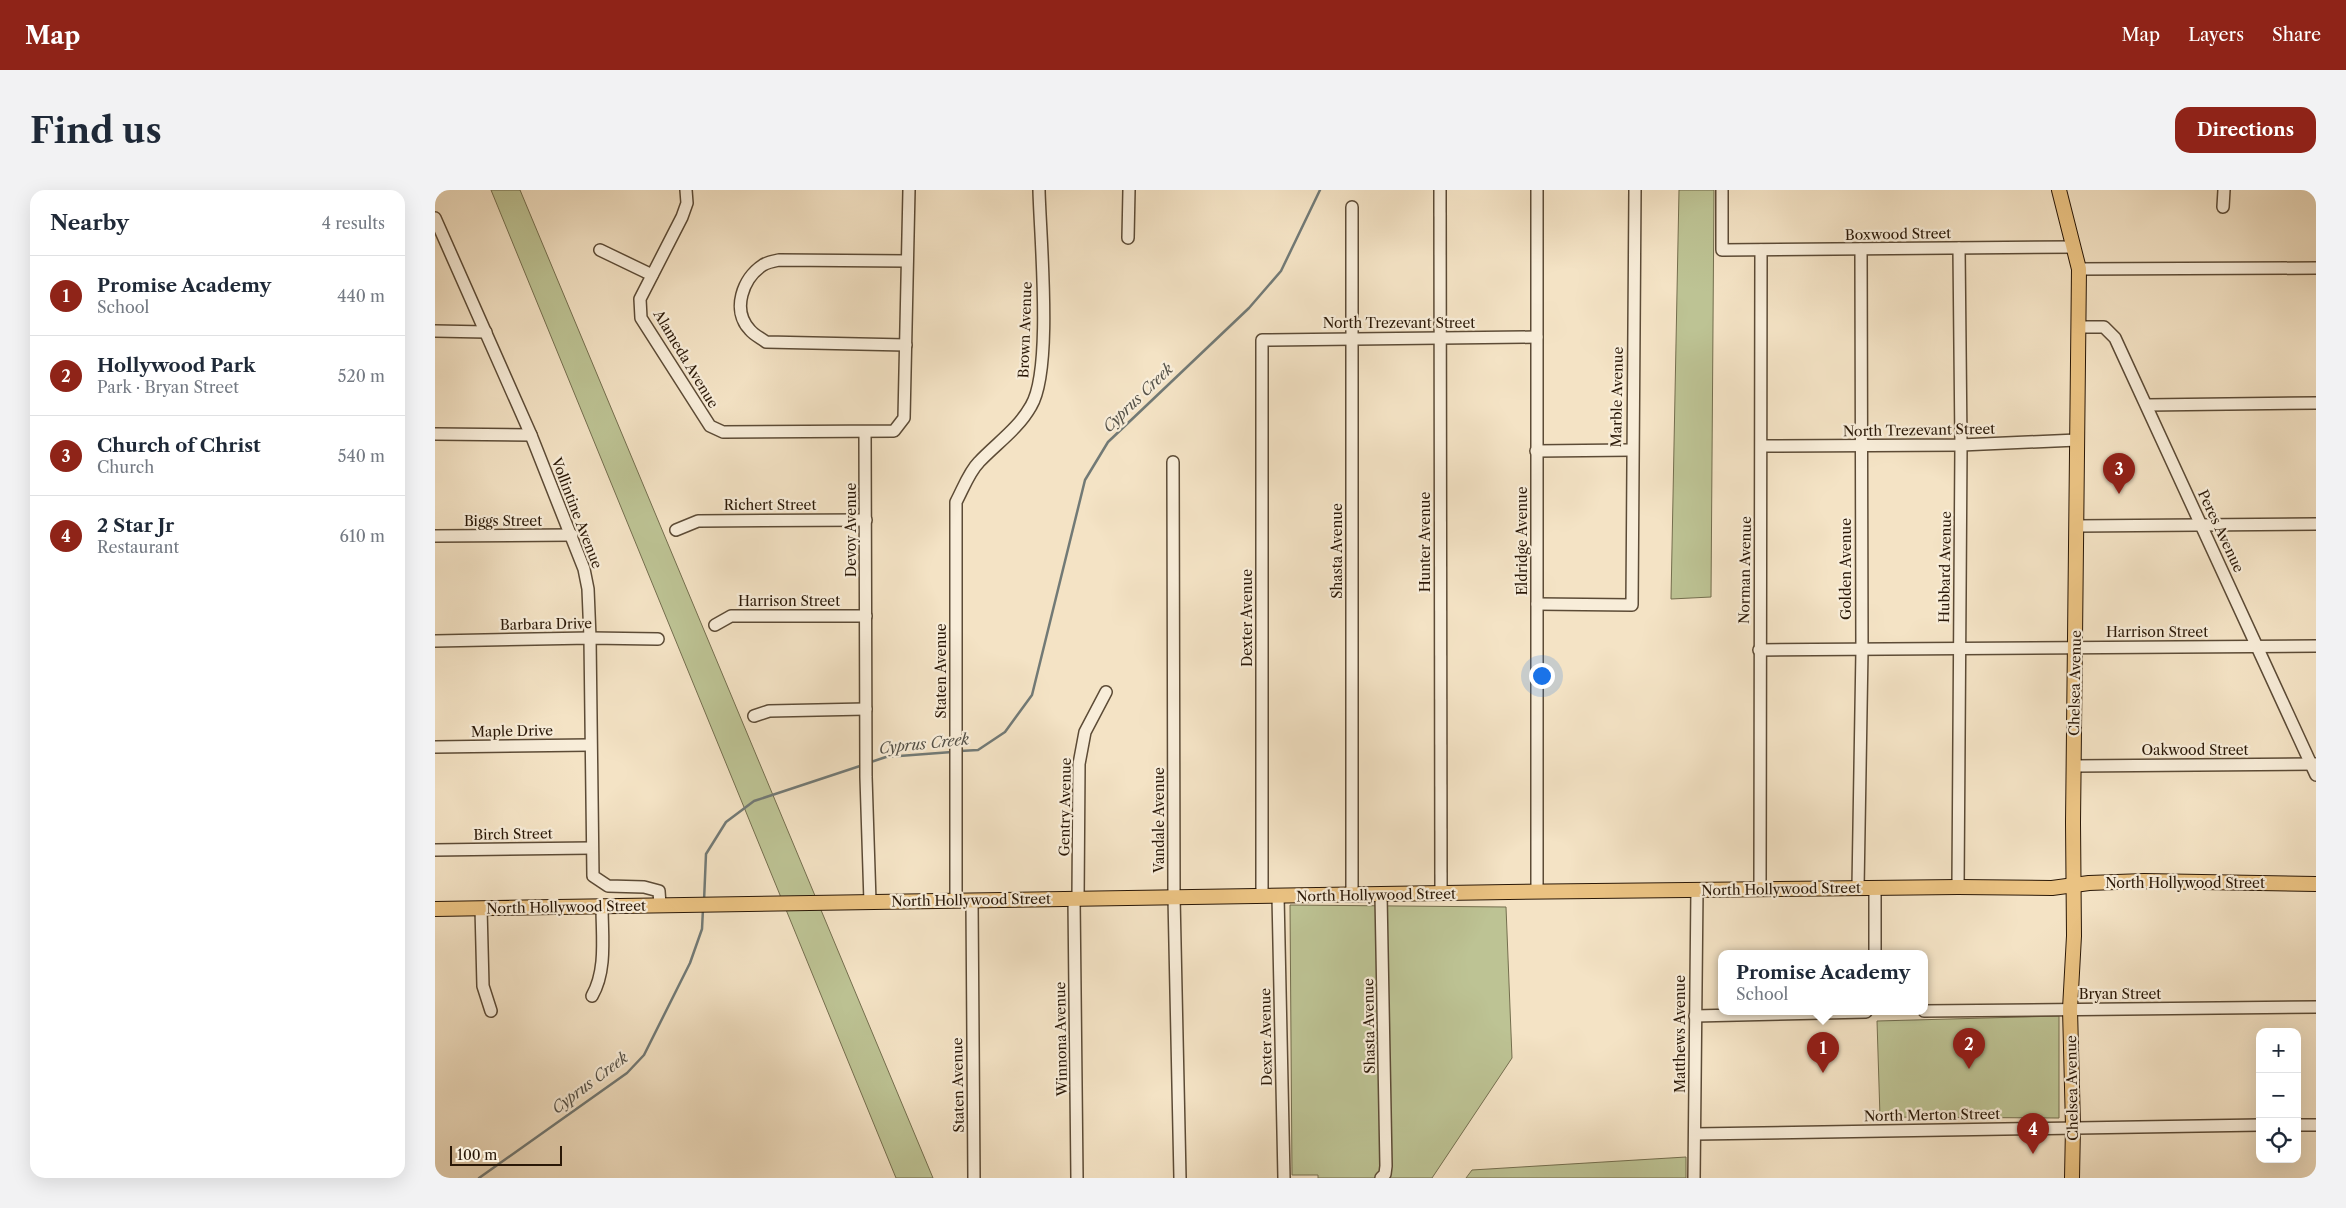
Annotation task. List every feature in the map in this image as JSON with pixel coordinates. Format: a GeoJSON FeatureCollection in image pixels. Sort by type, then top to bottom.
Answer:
{"type":"FeatureCollection","features":[{"type":"Feature","properties":{"kind":"main road","name":"Chelsea Avenue"},"geometry":{"type":"LineString","coordinates":[[2059,190],[2075,247],[2079,269],[2074,936],[2070,1009],[2073,1126],[2072,1178]]}},
{"type":"Feature","properties":{"kind":"main road","name":"North Hollywood Street"},"geometry":{"type":"LineString","coordinates":[[435,909],[1381,894],[1958,887],[2052,888],[2074,884],[2144,881],[2316,884]]}},
{"type":"Feature","properties":{"kind":"street","name":"Alameda Avenue"},"geometry":{"type":"LineString","coordinates":[[686,190],[687,203],[682,217],[640,299],[641,318],[710,426],[723,432],[865,432]]}},
{"type":"Feature","properties":{"kind":"street"},"geometry":{"type":"LineString","coordinates":[[865,432],[894,430],[904,418],[909,190]]}},
{"type":"Feature","properties":{"kind":"street","name":"Brown Avenue"},"geometry":{"type":"LineString","coordinates":[[956,502],[978,464],[1018,426],[1033,405],[1041,376],[1043,316],[1039,190]]}},
{"type":"Feature","properties":{"kind":"street"},"geometry":{"type":"LineString","coordinates":[[1128,238],[1129,190]]}},
{"type":"Feature","properties":{"kind":"street","name":"Hunter Avenue"},"geometry":{"type":"LineString","coordinates":[[1440,190],[1441,894]]}},
{"type":"Feature","properties":{"kind":"street","name":"Eldridge Avenue"},"geometry":{"type":"LineString","coordinates":[[1537,190],[1537,892]]}},
{"type":"Feature","properties":{"kind":"street","name":"Marble Avenue"},"geometry":{"type":"LineString","coordinates":[[1537,604],[1632,605],[1635,190]]}},
{"type":"Feature","properties":{"kind":"street","name":"Boxwood Street"},"geometry":{"type":"LineString","coordinates":[[1722,190],[1722,250],[2075,247]]}},
{"type":"Feature","properties":{"kind":"street"},"geometry":{"type":"LineString","coordinates":[[2223,207],[2224,190]]}},
{"type":"Feature","properties":{"kind":"street","name":"Shasta Avenue"},"geometry":{"type":"LineString","coordinates":[[1352,207],[1352,895]]}},
{"type":"Feature","properties":{"kind":"street","name":"Vollintine Avenue"},"geometry":{"type":"LineString","coordinates":[[435,218],[531,435],[584,569],[588,589],[590,638],[593,876],[608,886],[644,887],[659,891],[660,905]]}},
{"type":"Feature","properties":{"kind":"street","name":"Hubbard Avenue"},"geometry":{"type":"LineString","coordinates":[[1958,887],[1961,445],[1959,248]]}},
{"type":"Feature","properties":{"kind":"street","name":"Golden Avenue"},"geometry":{"type":"LineString","coordinates":[[1858,888],[1861,650],[1861,249]]}},
{"type":"Feature","properties":{"kind":"street"},"geometry":{"type":"LineString","coordinates":[[600,250],[652,275]]}},
{"type":"Feature","properties":{"kind":"street","name":"Norman Avenue"},"geometry":{"type":"LineString","coordinates":[[1760,890],[1761,250]]}},
{"type":"Feature","properties":{"kind":"street"},"geometry":{"type":"LineString","coordinates":[[906,345],[766,342],[749,330],[740,311],[740,300],[752,275],[765,264],[772,262],[907,261]]}},
{"type":"Feature","properties":{"kind":"street"},"geometry":{"type":"LineString","coordinates":[[2079,269],[2316,268]]}},
{"type":"Feature","properties":{"kind":"street","name":"Peres Avenue"},"geometry":{"type":"LineString","coordinates":[[2079,326],[2104,327],[2115,338],[2314,768]]}},
{"type":"Feature","properties":{"kind":"street"},"geometry":{"type":"LineString","coordinates":[[435,332],[486,332]]}},
{"type":"Feature","properties":{"kind":"street","name":"North Trezevant Street"},"geometry":{"type":"LineString","coordinates":[[1262,340],[1537,337]]}},
{"type":"Feature","properties":{"kind":"street","name":"Dexter Avenue"},"geometry":{"type":"LineString","coordinates":[[1262,340],[1262,896]]}},
{"type":"Feature","properties":{"kind":"street"},"geometry":{"type":"LineString","coordinates":[[2147,405],[2316,403]]}},
{"type":"Feature","properties":{"kind":"street","name":"Devoy Avenue"},"geometry":{"type":"LineString","coordinates":[[865,432],[866,777],[870,902]]}},
{"type":"Feature","properties":{"kind":"street"},"geometry":{"type":"LineString","coordinates":[[435,434],[531,435]]}},
{"type":"Feature","properties":{"kind":"street","name":"North Trezevant Street"},"geometry":{"type":"LineString","coordinates":[[1762,446],[1961,445],[2077,440]]}},
{"type":"Feature","properties":{"kind":"street"},"geometry":{"type":"LineString","coordinates":[[1536,451],[1632,450]]}},
{"type":"Feature","properties":{"kind":"street","name":"Vandale Avenue"},"geometry":{"type":"LineString","coordinates":[[1173,462],[1174,897],[1180,1178]]}},
{"type":"Feature","properties":{"kind":"street","name":"Staten Avenue"},"geometry":{"type":"LineString","coordinates":[[956,502],[956,901]]}},
{"type":"Feature","properties":{"kind":"street","name":"Richert Street"},"geometry":{"type":"LineString","coordinates":[[676,530],[698,521],[865,520]]}},
{"type":"Feature","properties":{"kind":"street"},"geometry":{"type":"LineString","coordinates":[[2077,526],[2316,524]]}},
{"type":"Feature","properties":{"kind":"street","name":"Biggs Street"},"geometry":{"type":"LineString","coordinates":[[435,536],[572,535]]}},
{"type":"Feature","properties":{"kind":"street","name":"Harrison Street"},"geometry":{"type":"LineString","coordinates":[[715,625],[731,616],[866,616]]}},
{"type":"Feature","properties":{"kind":"street","name":"Barbara Drive"},"geometry":{"type":"LineString","coordinates":[[435,641],[590,638],[658,639]]}},
{"type":"Feature","properties":{"kind":"street","name":"Harrison Street"},"geometry":{"type":"LineString","coordinates":[[1759,650],[1861,650],[1959,647],[2316,646]]}},
{"type":"Feature","properties":{"kind":"street","name":"Gentry Avenue"},"geometry":{"type":"LineString","coordinates":[[1076,899],[1079,764],[1085,732],[1106,692]]}},
{"type":"Feature","properties":{"kind":"street"},"geometry":{"type":"LineString","coordinates":[[754,716],[769,711],[866,709]]}},
{"type":"Feature","properties":{"kind":"street","name":"Maple Drive"},"geometry":{"type":"LineString","coordinates":[[435,747],[590,745]]}},
{"type":"Feature","properties":{"kind":"street","name":"Oakwood Street"},"geometry":{"type":"LineString","coordinates":[[2075,766],[2314,768]]}},
{"type":"Feature","properties":{"kind":"street","name":"Birch Street"},"geometry":{"type":"LineString","coordinates":[[435,850],[592,848]]}},
{"type":"Feature","properties":{"kind":"street"},"geometry":{"type":"LineString","coordinates":[[1875,888],[1875,950]]}},
{"type":"Feature","properties":{"kind":"street","name":"Matthews Avenue"},"geometry":{"type":"LineString","coordinates":[[1694,1178],[1697,890]]}},
{"type":"Feature","properties":{"kind":"street","name":"Shasta Avenue"},"geometry":{"type":"LineString","coordinates":[[1381,894],[1386,1157],[1386,1170],[1381,1178]]}},
{"type":"Feature","properties":{"kind":"street","name":"Dexter Avenue"},"geometry":{"type":"LineString","coordinates":[[1278,896],[1284,1178]]}},
{"type":"Feature","properties":{"kind":"street","name":"Winnona Avenue"},"geometry":{"type":"LineString","coordinates":[[1076,899],[1077,1178]]}},
{"type":"Feature","properties":{"kind":"street","name":"Staten Avenue"},"geometry":{"type":"LineString","coordinates":[[972,901],[974,1178]]}},
{"type":"Feature","properties":{"kind":"street"},"geometry":{"type":"LineString","coordinates":[[592,996],[597,986],[602,963],[602,906]]}},
{"type":"Feature","properties":{"kind":"street"},"geometry":{"type":"LineString","coordinates":[[481,908],[483,986],[491,1011]]}},
{"type":"Feature","properties":{"kind":"street","name":"Bryan Street"},"geometry":{"type":"LineString","coordinates":[[1928,1011],[2316,1007]]}},
{"type":"Feature","properties":{"kind":"street"},"geometry":{"type":"LineString","coordinates":[[1695,1016],[1738,1015]]}},
{"type":"Feature","properties":{"kind":"street","name":"North Merton Street"},"geometry":{"type":"LineString","coordinates":[[1695,1134],[1878,1132],[2073,1126],[2256,1125]]}},
{"type":"Feature","properties":{"kind":"street"},"geometry":{"type":"LineString","coordinates":[[2301,1125],[2316,1125]]}},
{"type":"Feature","properties":{"kind":"green space"},"geometry":{"type":"Polygon","coordinates":[[[491,190],[520,190],[933,1178],[896,1178],[491,190]]]}},
{"type":"Feature","properties":{"kind":"green space"},"geometry":{"type":"Polygon","coordinates":[[[1679,190],[1714,190],[1711,597],[1671,599],[1679,190]]]}},
{"type":"Feature","properties":{"kind":"green space"},"geometry":{"type":"Polygon","coordinates":[[[1290,905],[1506,907],[1512,1058],[1432,1178],[1318,1178],[1318,1175],[1292,1175],[1290,905]]]}},
{"type":"Feature","properties":{"kind":"green space"},"geometry":{"type":"Polygon","coordinates":[[[2059,1016],[2059,1118],[1880,1117],[1877,1021],[2059,1016]]]}},
{"type":"Feature","properties":{"kind":"green space"},"geometry":{"type":"Polygon","coordinates":[[[1686,1157],[1686,1178],[1466,1178],[1472,1170],[1686,1157]]]}},
{"type":"Feature","properties":{"kind":"waterway","name":"Cyprus Creek"},"geometry":{"type":"LineString","coordinates":[[960,751],[978,750],[1005,732],[1032,695],[1085,480],[1108,442],[1249,308],[1281,271],[1320,190]]}},
{"type":"Feature","properties":{"kind":"waterway","name":"Cyprus Creek"},"geometry":{"type":"LineString","coordinates":[[868,763],[886,757],[952,752]]}},
{"type":"Feature","properties":{"kind":"waterway","name":"Cyprus Creek"},"geometry":{"type":"LineString","coordinates":[[704,901],[706,854],[726,822],[754,801],[863,765]]}},
{"type":"Feature","properties":{"kind":"waterway","name":"Cyprus Creek"},"geometry":{"type":"LineString","coordinates":[[479,1178],[627,1073],[644,1055],[690,963],[702,929],[703,909]]}},
{"type":"Feature","properties":{"kind":"place","name":"Church of Christ"},"geometry":{"type":"Point","coordinates":[2119,494]}},
{"type":"Feature","properties":{"kind":"place","name":"Hollywood Park"},"geometry":{"type":"Point","coordinates":[1969,1069]}},
{"type":"Feature","properties":{"kind":"place","name":"Promise Academy"},"geometry":{"type":"Point","coordinates":[1823,1073]}},
{"type":"Feature","properties":{"kind":"place","name":"2 Star Jr"},"geometry":{"type":"Point","coordinates":[2033,1154]}}]}
